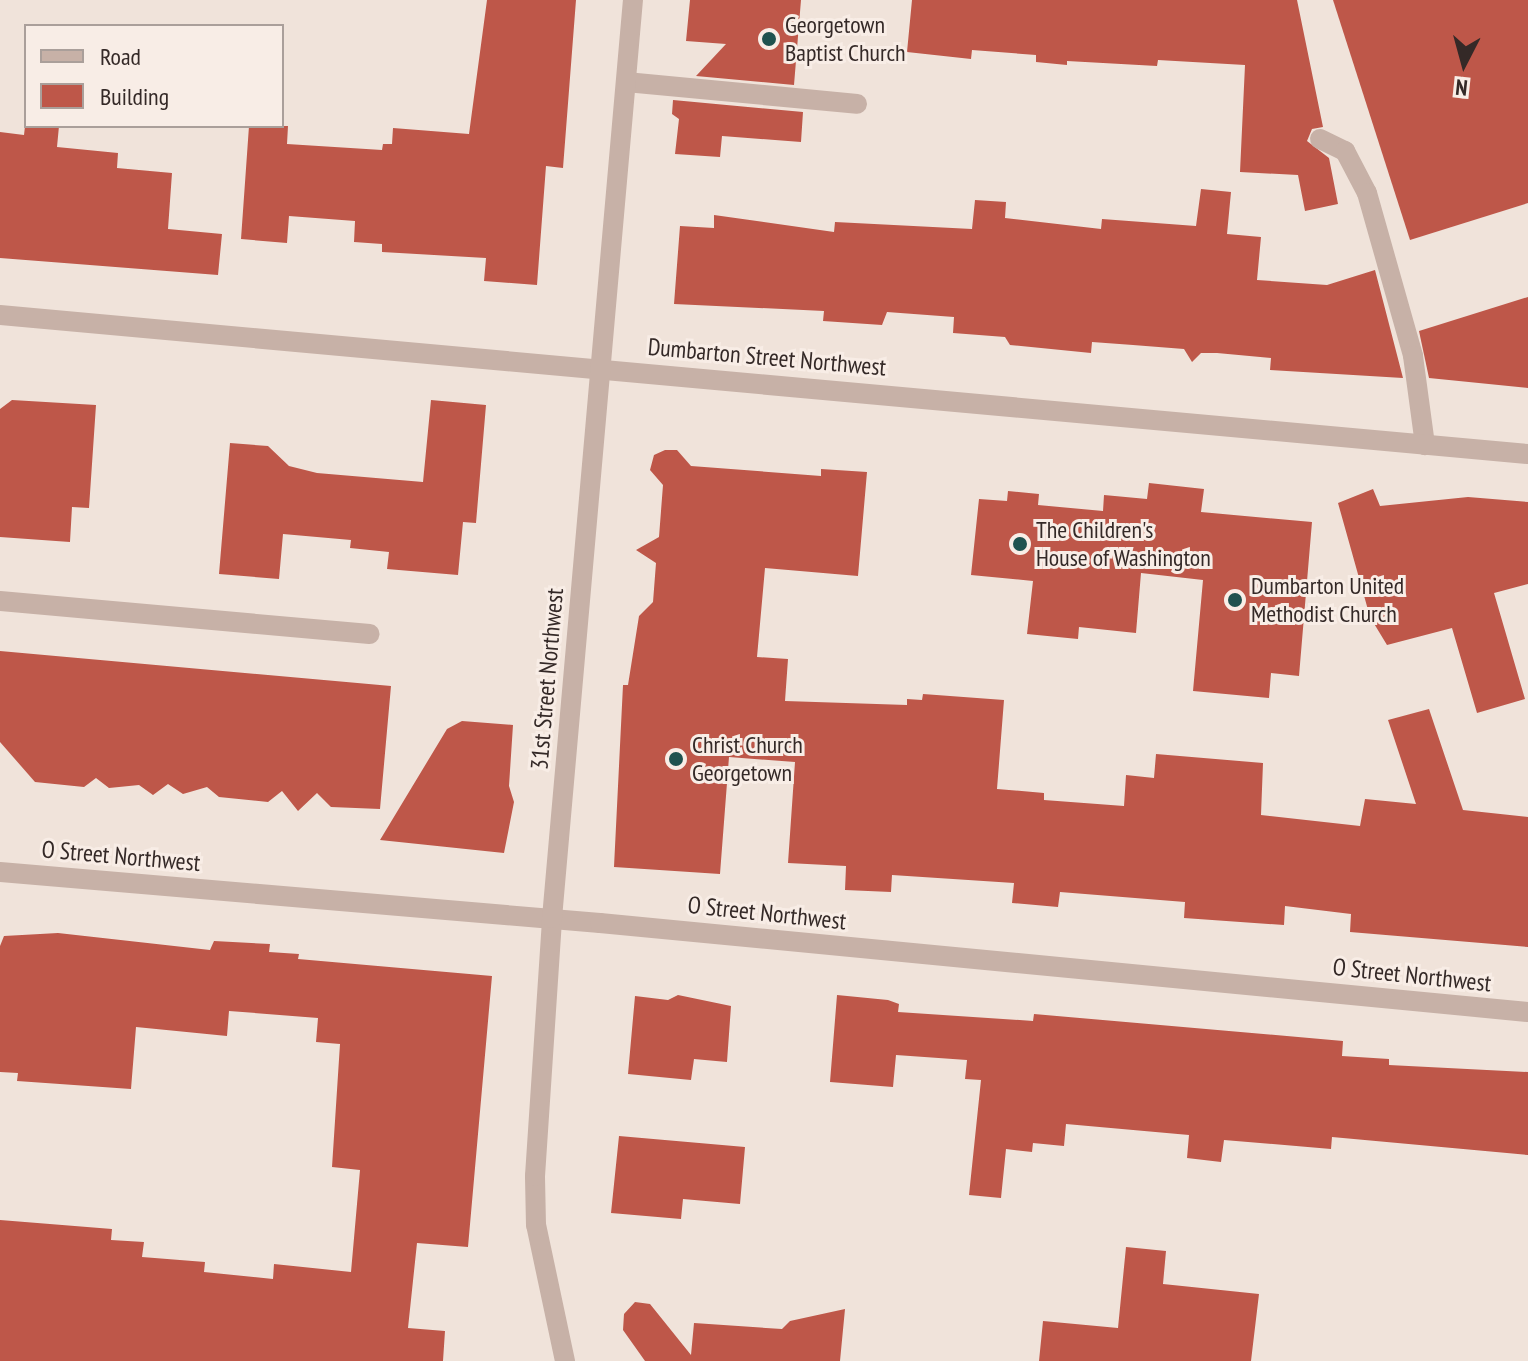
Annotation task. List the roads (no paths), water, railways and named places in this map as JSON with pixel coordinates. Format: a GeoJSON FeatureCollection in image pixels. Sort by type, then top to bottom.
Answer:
{"type":"FeatureCollection","features":[{"type":"Feature","properties":{"kind":"street","name":"31st Street Northwest"},"geometry":{"type":"LineString","coordinates":[[565,1361],[535,1203],[552,918],[633,0]]}},
{"type":"Feature","properties":{"kind":"street"},"geometry":{"type":"LineString","coordinates":[[626,82],[857,104]]}},
{"type":"Feature","properties":{"kind":"street"},"geometry":{"type":"LineString","coordinates":[[1320,139],[1345,151],[1367,193],[1413,356],[1425,445]]}},
{"type":"Feature","properties":{"kind":"street","name":"Dumbarton Street Northwest"},"geometry":{"type":"LineString","coordinates":[[0,315],[602,367],[1528,454]]}},
{"type":"Feature","properties":{"kind":"street"},"geometry":{"type":"LineString","coordinates":[[0,601],[370,634]]}},
{"type":"Feature","properties":{"kind":"street","name":"O Street Northwest"},"geometry":{"type":"LineString","coordinates":[[0,872],[552,918],[1528,1012]]}},
{"type":"Feature","properties":{"kind":"place","name":"Georgetown Baptist Church"},"geometry":{"type":"Point","coordinates":[769,39]}},
{"type":"Feature","properties":{"kind":"place","name":"The Children's House of Washington"},"geometry":{"type":"Point","coordinates":[1020,544]}},
{"type":"Feature","properties":{"kind":"place","name":"Dumbarton United Methodist Church"},"geometry":{"type":"Point","coordinates":[1235,600]}},
{"type":"Feature","properties":{"kind":"place","name":"Christ Church Georgetown"},"geometry":{"type":"Point","coordinates":[676,759]}}]}
